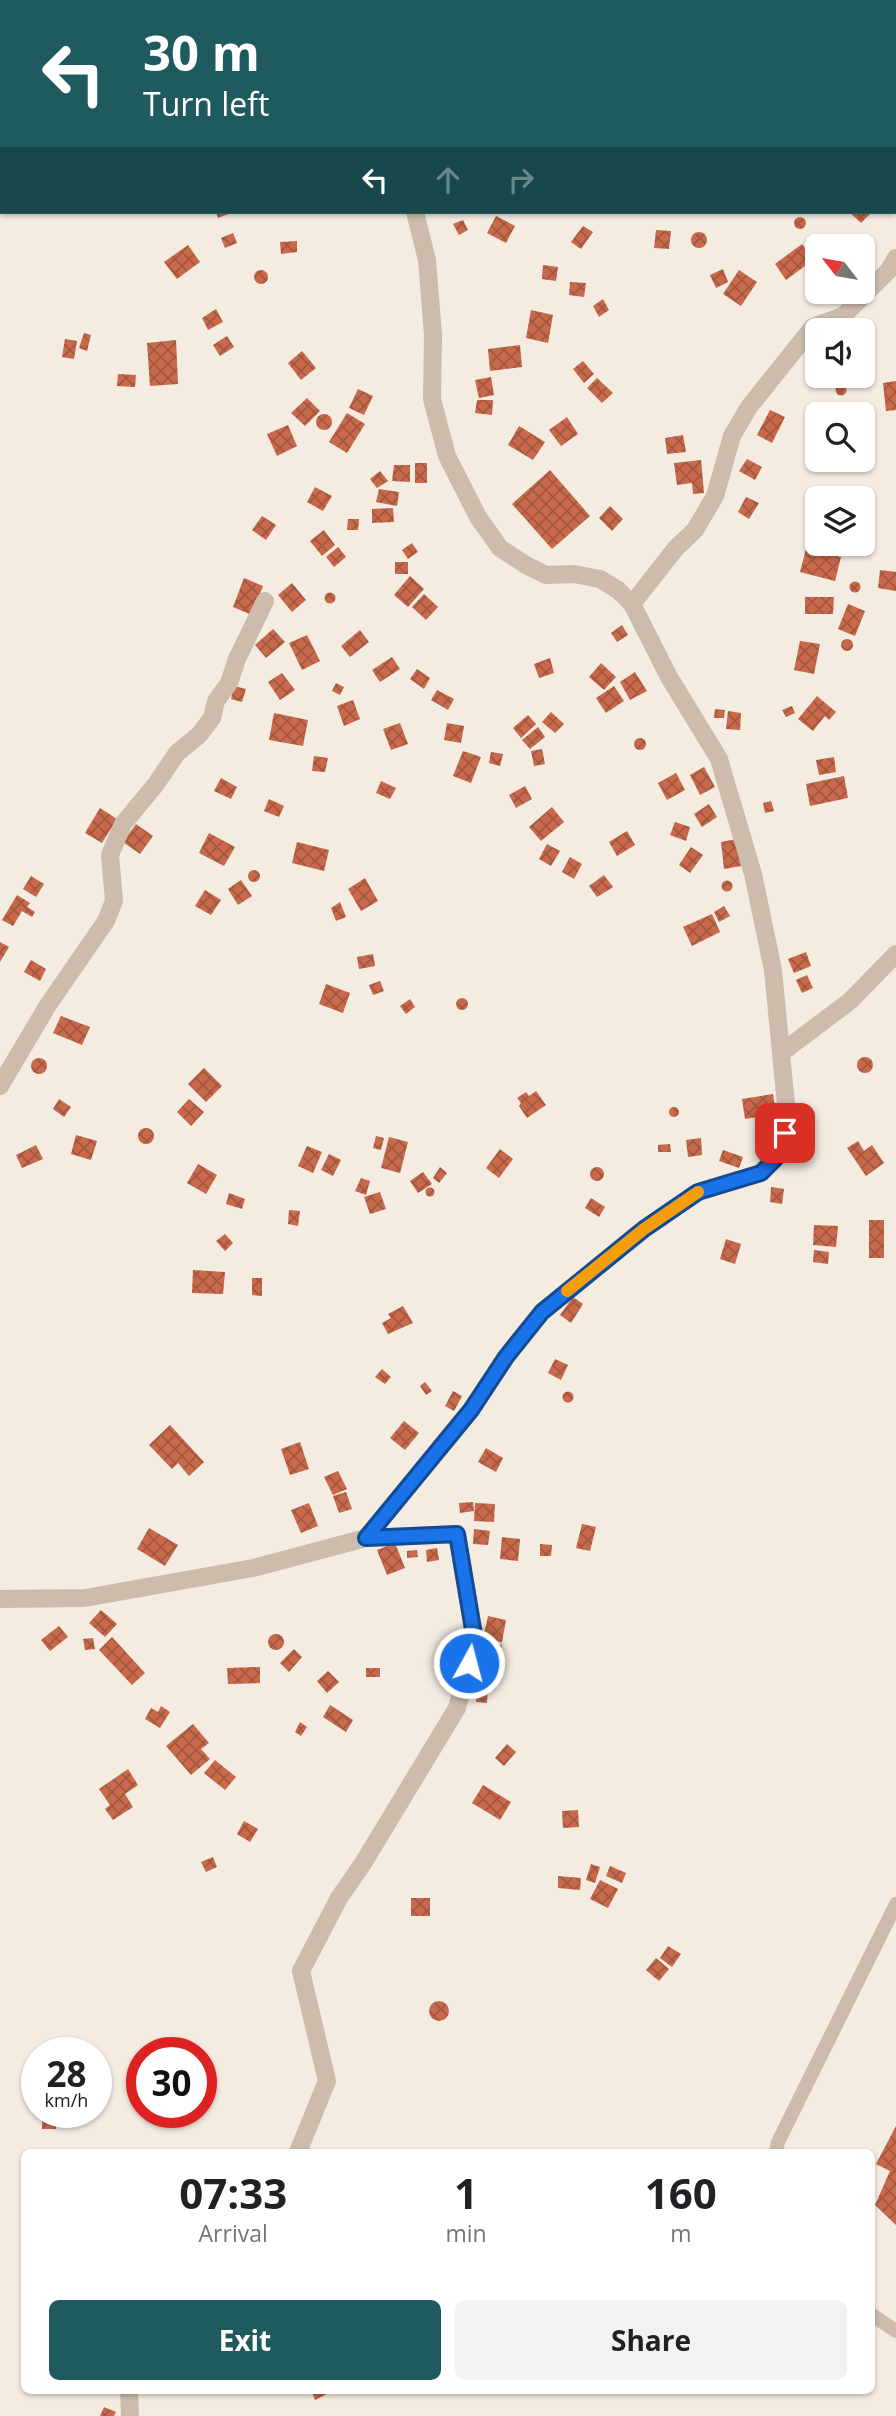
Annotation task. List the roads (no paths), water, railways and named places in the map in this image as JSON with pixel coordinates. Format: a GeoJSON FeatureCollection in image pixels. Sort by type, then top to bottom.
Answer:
{"type":"FeatureCollection","features":[{"type":"Feature","properties":{"kind":"street"},"geometry":{"type":"LineString","coordinates":[[366,1538],[471,1410],[506,1357],[542,1312],[644,1229],[698,1192],[761,1173],[782,1152],[787,1115],[773,970],[753,874],[719,759],[669,677],[632,604],[618,590],[600,579],[574,574],[546,575],[526,565],[500,548],[478,517],[447,456],[432,399],[433,335],[427,260],[416,214]]}},
{"type":"Feature","properties":{"kind":"street"},"geometry":{"type":"LineString","coordinates":[[632,604],[676,548],[695,530],[715,496],[732,436],[749,407],[813,327],[843,316],[889,270],[896,258]]}},
{"type":"Feature","properties":{"kind":"street"},"geometry":{"type":"LineString","coordinates":[[0,1086],[48,1005],[106,922],[114,901],[110,855],[123,824],[177,753],[199,735],[212,718],[216,701],[229,683],[237,659],[265,601]]}},
{"type":"Feature","properties":{"kind":"street"},"geometry":{"type":"LineString","coordinates":[[781,1053],[850,1001],[896,954]]}},
{"type":"Feature","properties":{"kind":"street"},"geometry":{"type":"LineString","coordinates":[[0,1599],[85,1598],[253,1568],[366,1538],[457,1534],[475,1641],[457,1708],[340,1898],[301,1970],[327,2081],[299,2149]]}},
{"type":"Feature","properties":{"kind":"street"},"geometry":{"type":"LineString","coordinates":[[129,2394],[130,2416]]}},
{"type":"Feature","properties":{"kind":"lane"},"geometry":{"type":"LineString","coordinates":[[777,2149],[896,1904]]}},
{"type":"Feature","properties":{"kind":"lane"},"geometry":{"type":"LineString","coordinates":[[875,2317],[896,2331]]}}]}
